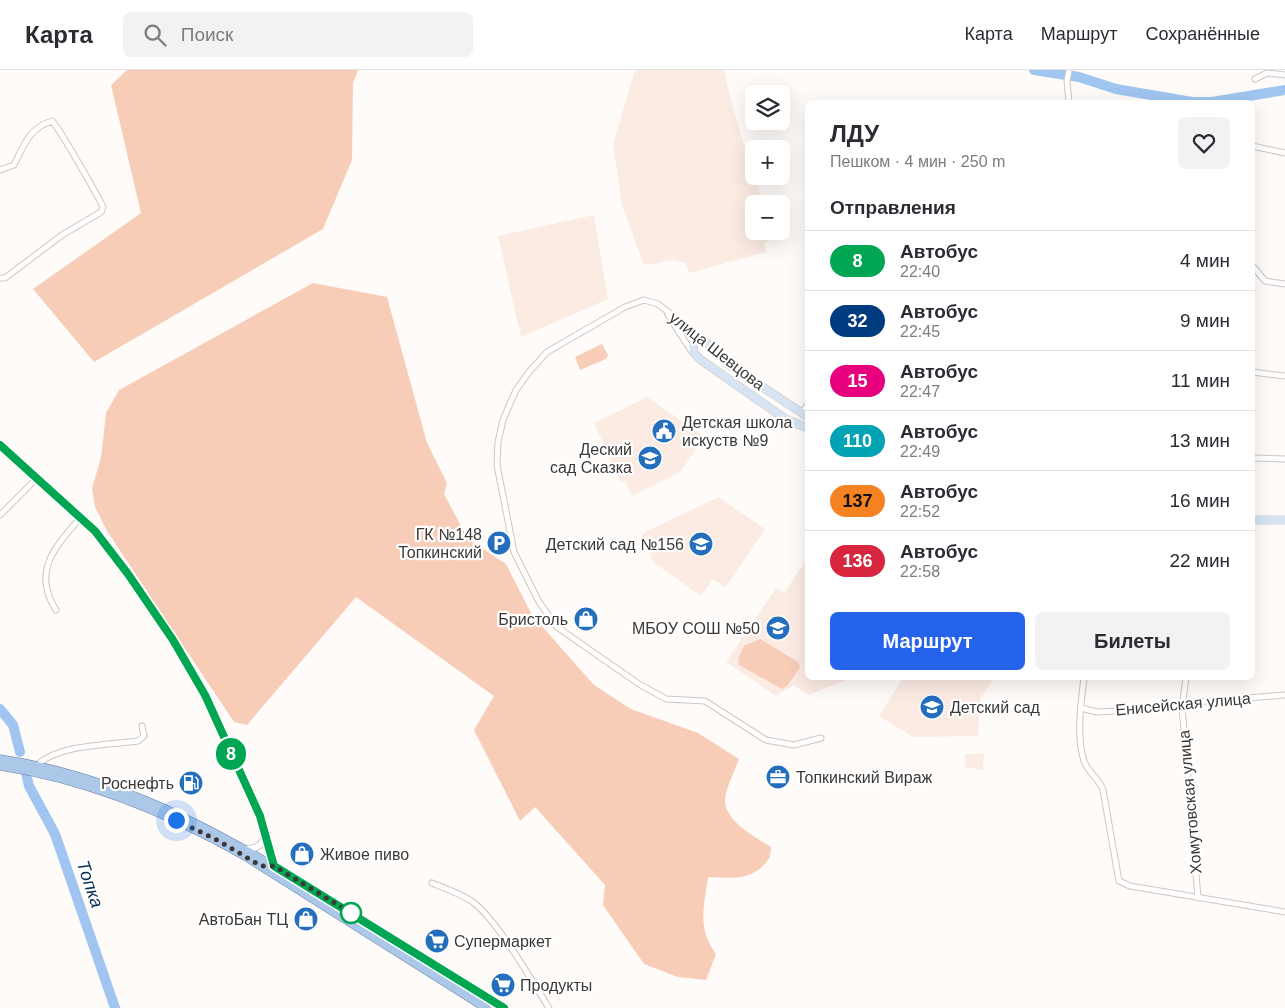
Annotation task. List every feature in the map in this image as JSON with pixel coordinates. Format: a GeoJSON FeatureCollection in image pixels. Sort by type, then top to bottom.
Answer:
{"type":"FeatureCollection","features":[{"type":"Feature","properties":{"kind":"main road"},"geometry":{"type":"LineString","coordinates":[[706,342],[695,342],[694,353],[758,401],[787,420],[805,427]]}},
{"type":"Feature","properties":{"kind":"main road","name":"улица Шевцова"},"geometry":{"type":"LineString","coordinates":[[706,342],[730,365],[805,415]]}},
{"type":"Feature","properties":{"kind":"main road"},"geometry":{"type":"LineString","coordinates":[[1255,520],[1285,520]]}},
{"type":"Feature","properties":{"kind":"main road"},"geometry":{"type":"LineString","coordinates":[[0,759],[70,773],[155,804],[205,826],[274,866],[504,1008]]}},
{"type":"Feature","properties":{"kind":"main road"},"geometry":{"type":"LineString","coordinates":[[0,766],[69,780],[144,807],[204,833],[261,866],[486,1008]]}},
{"type":"Feature","properties":{"kind":"street"},"geometry":{"type":"LineString","coordinates":[[1068,70],[1069,100]]}},
{"type":"Feature","properties":{"kind":"street"},"geometry":{"type":"LineString","coordinates":[[1255,79],[1267,73],[1285,75]]}},
{"type":"Feature","properties":{"kind":"street"},"geometry":{"type":"LineString","coordinates":[[0,170],[14,165],[27,137],[41,124],[52,121],[57,125],[66,145],[103,207],[101,212],[62,235],[2,278]]}},
{"type":"Feature","properties":{"kind":"street"},"geometry":{"type":"LineString","coordinates":[[1255,147],[1285,153]]}},
{"type":"Feature","properties":{"kind":"street"},"geometry":{"type":"LineString","coordinates":[[1255,269],[1262,278],[1285,284]]}},
{"type":"Feature","properties":{"kind":"street","name":"улица Шевцова"},"geometry":{"type":"LineString","coordinates":[[706,342],[651,300],[644,300],[626,307],[547,352],[516,390],[503,420],[498,442],[497,465],[517,560],[539,602],[557,627],[639,684],[666,699],[705,701],[766,740],[794,745],[821,738]]}},
{"type":"Feature","properties":{"kind":"street"},"geometry":{"type":"LineString","coordinates":[[665,310],[694,353]]}},
{"type":"Feature","properties":{"kind":"street"},"geometry":{"type":"LineString","coordinates":[[1255,372],[1285,376]]}},
{"type":"Feature","properties":{"kind":"street"},"geometry":{"type":"LineString","coordinates":[[0,446],[81,517],[106,543],[173,640],[205,695],[267,834],[276,876]]}},
{"type":"Feature","properties":{"kind":"street"},"geometry":{"type":"LineString","coordinates":[[1255,458],[1285,459]]}},
{"type":"Feature","properties":{"kind":"street"},"geometry":{"type":"LineString","coordinates":[[0,514],[37,478]]}},
{"type":"Feature","properties":{"kind":"street"},"geometry":{"type":"LineString","coordinates":[[56,610],[50,597],[48,585],[48,561],[55,548],[81,517]]}},
{"type":"Feature","properties":{"kind":"street"},"geometry":{"type":"LineString","coordinates":[[1084,680],[1081,708],[1081,747],[1084,761],[1089,771],[1099,780],[1103,790],[1119,882],[1130,886],[1285,912]]}},
{"type":"Feature","properties":{"kind":"street","name":"Хомутовская улица"},"geometry":{"type":"LineString","coordinates":[[1186,680],[1182,707],[1198,898]]}},
{"type":"Feature","properties":{"kind":"street","name":"Енисейская улица"},"geometry":{"type":"LineString","coordinates":[[1081,708],[1097,712],[1182,707],[1194,702],[1285,695]]}},
{"type":"Feature","properties":{"kind":"street"},"geometry":{"type":"LineString","coordinates":[[37,765],[46,757],[65,751],[138,741],[144,736],[142,726]]}},
{"type":"Feature","properties":{"kind":"street"},"geometry":{"type":"LineString","coordinates":[[246,849],[255,849],[261,846],[267,834]]}},
{"type":"Feature","properties":{"kind":"street"},"geometry":{"type":"LineString","coordinates":[[261,866],[274,866]]}},
{"type":"Feature","properties":{"kind":"street"},"geometry":{"type":"LineString","coordinates":[[432,882],[471,900],[484,913],[502,936],[549,1008]]}},
{"type":"Feature","properties":{"kind":"shaded area"},"geometry":{"type":"Polygon","coordinates":[[[127,70],[358,70],[353,83],[352,160],[323,229],[94,362],[33,289],[141,213],[111,85],[127,70]]]}},
{"type":"Feature","properties":{"kind":"shaded area"},"geometry":{"type":"Polygon","coordinates":[[[635,70],[724,70],[745,147],[745,185],[757,185],[760,195],[745,195],[745,240],[768,240],[764,243],[767,252],[689,273],[686,263],[672,260],[647,265],[643,263],[622,205],[613,144],[635,70]]]}},
{"type":"Feature","properties":{"kind":"shaded area"},"geometry":{"type":"Polygon","coordinates":[[[594,215],[608,299],[521,337],[498,236],[594,215]]]}},
{"type":"Feature","properties":{"kind":"shaded area"},"geometry":{"type":"Polygon","coordinates":[[[313,283],[387,297],[427,443],[447,483],[444,494],[468,539],[506,564],[532,615],[594,685],[631,709],[698,733],[739,759],[727,791],[725,801],[727,809],[730,816],[742,828],[771,847],[770,857],[764,865],[750,875],[735,878],[708,877],[703,917],[706,936],[716,954],[706,980],[678,977],[644,964],[603,905],[605,885],[535,807],[520,821],[474,730],[494,696],[356,597],[247,725],[234,722],[107,531],[95,507],[92,488],[101,458],[106,413],[119,390],[313,283]]]}},
{"type":"Feature","properties":{"kind":"shaded area"},"geometry":{"type":"Polygon","coordinates":[[[602,344],[608,355],[606,359],[580,370],[575,357],[602,344]]]}},
{"type":"Feature","properties":{"kind":"shaded area","name":"Деский сад Сказка"},"geometry":{"type":"Polygon","coordinates":[[[647,397],[705,437],[680,472],[632,496],[625,481],[621,482],[594,423],[647,397]]]}},
{"type":"Feature","properties":{"kind":"shaded area","name":"Детский сад №156"},"geometry":{"type":"Polygon","coordinates":[[[718,497],[765,529],[725,588],[713,579],[701,596],[653,562],[642,534],[718,497]]]}},
{"type":"Feature","properties":{"kind":"shaded area","name":"МБОУ СОШ №50"},"geometry":{"type":"Polygon","coordinates":[[[805,562],[805,680],[845,680],[809,695],[794,685],[776,696],[726,662],[776,588],[784,593],[805,562]]]}},
{"type":"Feature","properties":{"kind":"shaded area"},"geometry":{"type":"Polygon","coordinates":[[[760,639],[798,662],[800,667],[788,685],[782,689],[739,665],[738,659],[744,646],[760,639]]]}},
{"type":"Feature","properties":{"kind":"shaded area","name":"Детский сад"},"geometry":{"type":"Polygon","coordinates":[[[902,680],[992,681],[980,699],[978,736],[913,737],[879,716],[902,680]]]}},
{"type":"Feature","properties":{"kind":"shaded area"},"geometry":{"type":"Polygon","coordinates":[[[965,754],[984,754],[983,770],[965,767],[965,754]]]}},
{"type":"Feature","properties":{"kind":"waterway"},"geometry":{"type":"LineString","coordinates":[[1034,70],[1079,77],[1116,89],[1180,100]]}},
{"type":"Feature","properties":{"kind":"waterway"},"geometry":{"type":"LineString","coordinates":[[1224,100],[1285,90]]}},
{"type":"Feature","properties":{"kind":"waterway","name":"Топка"},"geometry":{"type":"LineString","coordinates":[[0,709],[13,725],[20,752]]}},
{"type":"Feature","properties":{"kind":"waterway","name":"Топка"},"geometry":{"type":"LineString","coordinates":[[26,773],[29,786],[55,834],[115,1008]]}},
{"type":"Feature","properties":{"kind":"bus line","name":"8"},"geometry":{"type":"LineString","coordinates":[[0,445],[81,517],[106,543],[173,640],[205,695],[260,816],[267,834],[274,866],[504,1008]]}},
{"type":"Feature","properties":{"kind":"place","name":"Детская школа искуств №9"},"geometry":{"type":"Point","coordinates":[664,431]}},
{"type":"Feature","properties":{"kind":"place","name":"Деский сад Сказка"},"geometry":{"type":"Point","coordinates":[650,458]}},
{"type":"Feature","properties":{"kind":"place","name":"ГК №148 Топкинский"},"geometry":{"type":"Point","coordinates":[499,543]}},
{"type":"Feature","properties":{"kind":"place","name":"Детский сад №156"},"geometry":{"type":"Point","coordinates":[701,544]}},
{"type":"Feature","properties":{"kind":"place","name":"Бристоль"},"geometry":{"type":"Point","coordinates":[586,619]}},
{"type":"Feature","properties":{"kind":"place","name":"МБОУ СОШ №50"},"geometry":{"type":"Point","coordinates":[778,628]}},
{"type":"Feature","properties":{"kind":"place","name":"Детский сад"},"geometry":{"type":"Point","coordinates":[932,707]}},
{"type":"Feature","properties":{"kind":"place","name":"Топкинский Вираж"},"geometry":{"type":"Point","coordinates":[778,777]}},
{"type":"Feature","properties":{"kind":"place","name":"Роснефть"},"geometry":{"type":"Point","coordinates":[191,783]}},
{"type":"Feature","properties":{"kind":"place","name":"Живое пиво"},"geometry":{"type":"Point","coordinates":[302,854]}},
{"type":"Feature","properties":{"kind":"place","name":"АвтоБан ТЦ"},"geometry":{"type":"Point","coordinates":[306,919]}},
{"type":"Feature","properties":{"kind":"place","name":"Супермаркет"},"geometry":{"type":"Point","coordinates":[437,941]}},
{"type":"Feature","properties":{"kind":"place","name":"Продукты"},"geometry":{"type":"Point","coordinates":[503,985]}},
{"type":"Feature","properties":{"kind":"route"},"geometry":{"type":"LineString","coordinates":[[176,820],[219,841],[261,866],[274,866],[351,913]]}}]}
